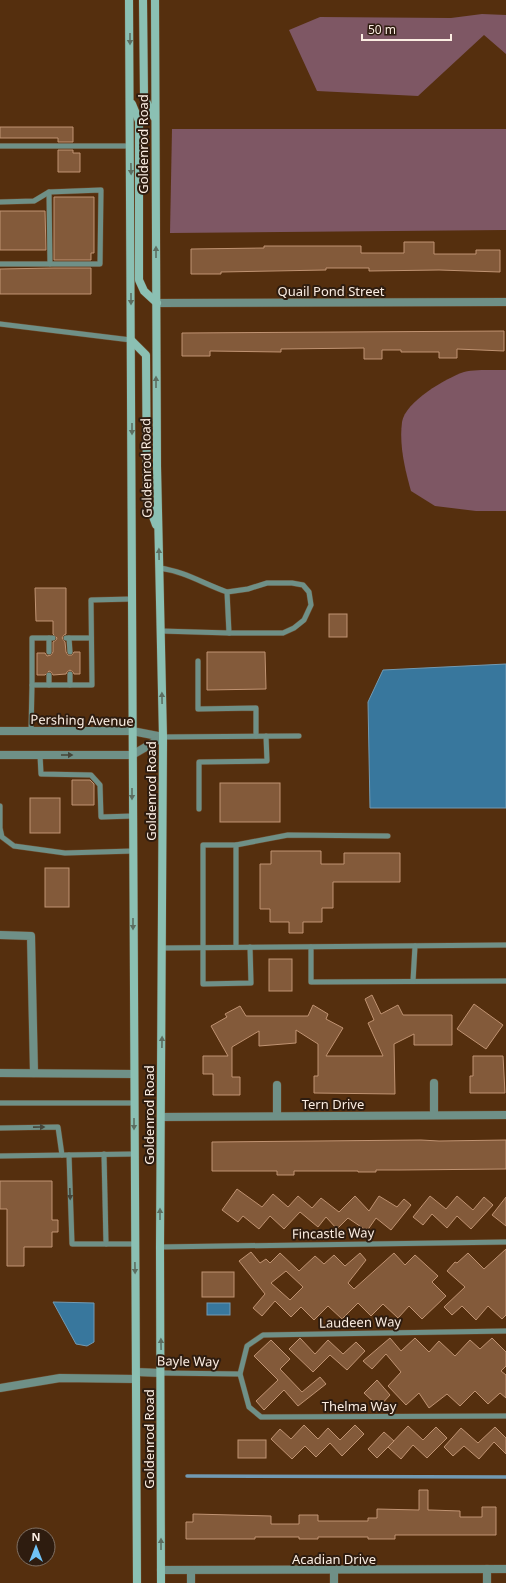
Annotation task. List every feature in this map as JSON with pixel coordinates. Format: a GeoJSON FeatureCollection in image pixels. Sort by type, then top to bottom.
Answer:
{"type":"FeatureCollection","features":[{"type":"Feature","properties":{"kind":"main road","name":"Goldenrod Road"},"geometry":{"type":"LineString","coordinates":[[130,0],[132,755],[137,1583]]}},
{"type":"Feature","properties":{"kind":"main road"},"geometry":{"type":"LineString","coordinates":[[144,0],[144,97],[155,120]]}},
{"type":"Feature","properties":{"kind":"main road","name":"Goldenrod Road"},"geometry":{"type":"LineString","coordinates":[[154,0],[156,303],[163,737],[163,948],[160,1247],[161,1583]]}},
{"type":"Feature","properties":{"kind":"main road"},"geometry":{"type":"LineString","coordinates":[[130,98],[138,121],[139,280],[144,291],[156,303]]}},
{"type":"Feature","properties":{"kind":"main road"},"geometry":{"type":"LineString","coordinates":[[131,340],[146,355],[147,500],[159,533]]}},
{"type":"Feature","properties":{"kind":"street","name":"Quail Pond Street"},"geometry":{"type":"LineString","coordinates":[[156,303],[506,302]]}},
{"type":"Feature","properties":{"kind":"street","name":"Pershing Avenue"},"geometry":{"type":"LineString","coordinates":[[0,731],[132,731],[163,737]]}},
{"type":"Feature","properties":{"kind":"street"},"geometry":{"type":"LineString","coordinates":[[0,755],[132,755],[163,737]]}},
{"type":"Feature","properties":{"kind":"street"},"geometry":{"type":"LineString","coordinates":[[0,935],[31,936],[34,1073]]}},
{"type":"Feature","properties":{"kind":"street"},"geometry":{"type":"LineString","coordinates":[[0,1073],[134,1074]]}},
{"type":"Feature","properties":{"kind":"street"},"geometry":{"type":"LineString","coordinates":[[434,1083],[434,1115]]}},
{"type":"Feature","properties":{"kind":"street"},"geometry":{"type":"LineString","coordinates":[[277,1085],[277,1116]]}},
{"type":"Feature","properties":{"kind":"street","name":"Tern Drive"},"geometry":{"type":"LineString","coordinates":[[161,1117],[506,1115]]}},
{"type":"Feature","properties":{"kind":"street","name":"Bayle Way"},"geometry":{"type":"LineString","coordinates":[[0,1388],[60,1378],[136,1376],[161,1373]]}},
{"type":"Feature","properties":{"kind":"street","name":"Acadian Drive"},"geometry":{"type":"LineString","coordinates":[[161,1570],[191,1572],[506,1569]]}},
{"type":"Feature","properties":{"kind":"street"},"geometry":{"type":"LineString","coordinates":[[487,1570],[487,1583]]}},
{"type":"Feature","properties":{"kind":"street"},"geometry":{"type":"LineString","coordinates":[[334,1571],[334,1583]]}},
{"type":"Feature","properties":{"kind":"street"},"geometry":{"type":"LineString","coordinates":[[191,1572],[191,1583]]}},
{"type":"Feature","properties":{"kind":"lane"},"geometry":{"type":"LineString","coordinates":[[0,146],[130,146]]}},
{"type":"Feature","properties":{"kind":"lane"},"geometry":{"type":"LineString","coordinates":[[0,202],[34,201],[49,192],[101,190],[100,264],[0,264]]}},
{"type":"Feature","properties":{"kind":"lane"},"geometry":{"type":"LineString","coordinates":[[49,192],[50,264]]}},
{"type":"Feature","properties":{"kind":"lane"},"geometry":{"type":"LineString","coordinates":[[0,324],[131,340]]}},
{"type":"Feature","properties":{"kind":"lane"},"geometry":{"type":"LineString","coordinates":[[160,568],[182,573],[227,592],[248,589],[267,583],[292,583],[304,585],[309,592],[311,605],[304,620],[294,628],[283,633],[229,633],[161,630]]}},
{"type":"Feature","properties":{"kind":"lane"},"geometry":{"type":"LineString","coordinates":[[227,592],[229,633]]}},
{"type":"Feature","properties":{"kind":"lane"},"geometry":{"type":"LineString","coordinates":[[32,685],[92,685],[91,600],[132,599]]}},
{"type":"Feature","properties":{"kind":"lane"},"geometry":{"type":"LineString","coordinates":[[31,731],[32,638],[51,638],[49,652]]}},
{"type":"Feature","properties":{"kind":"lane"},"geometry":{"type":"LineString","coordinates":[[70,652],[68,638],[91,638]]}},
{"type":"Feature","properties":{"kind":"lane"},"geometry":{"type":"LineString","coordinates":[[198,661],[198,709],[256,708],[256,736]]}},
{"type":"Feature","properties":{"kind":"lane"},"geometry":{"type":"LineString","coordinates":[[70,674],[70,685]]}},
{"type":"Feature","properties":{"kind":"lane"},"geometry":{"type":"LineString","coordinates":[[49,675],[49,685]]}},
{"type":"Feature","properties":{"kind":"lane"},"geometry":{"type":"LineString","coordinates":[[199,809],[199,762],[267,761],[266,736]]}},
{"type":"Feature","properties":{"kind":"lane"},"geometry":{"type":"LineString","coordinates":[[163,737],[299,736]]}},
{"type":"Feature","properties":{"kind":"lane"},"geometry":{"type":"LineString","coordinates":[[40,755],[41,774],[91,775],[100,785],[101,816],[133,816]]}},
{"type":"Feature","properties":{"kind":"lane"},"geometry":{"type":"LineString","coordinates":[[0,806],[2,837],[14,846],[65,853],[133,851]]}},
{"type":"Feature","properties":{"kind":"lane"},"geometry":{"type":"LineString","coordinates":[[250,948],[251,983],[203,984],[203,845],[236,845],[288,835],[388,836]]}},
{"type":"Feature","properties":{"kind":"lane"},"geometry":{"type":"LineString","coordinates":[[236,845],[236,948]]}},
{"type":"Feature","properties":{"kind":"lane"},"geometry":{"type":"LineString","coordinates":[[163,948],[506,945]]}},
{"type":"Feature","properties":{"kind":"lane"},"geometry":{"type":"LineString","coordinates":[[413,981],[415,946]]}},
{"type":"Feature","properties":{"kind":"lane"},"geometry":{"type":"LineString","coordinates":[[311,947],[311,982],[506,981]]}},
{"type":"Feature","properties":{"kind":"lane"},"geometry":{"type":"LineString","coordinates":[[0,1103],[134,1103]]}},
{"type":"Feature","properties":{"kind":"lane"},"geometry":{"type":"LineString","coordinates":[[0,1128],[58,1127],[62,1155]]}},
{"type":"Feature","properties":{"kind":"lane"},"geometry":{"type":"LineString","coordinates":[[104,1154],[106,1244]]}},
{"type":"Feature","properties":{"kind":"lane"},"geometry":{"type":"LineString","coordinates":[[0,1156],[134,1154]]}},
{"type":"Feature","properties":{"kind":"lane"},"geometry":{"type":"LineString","coordinates":[[69,1155],[72,1244],[135,1244]]}},
{"type":"Feature","properties":{"kind":"lane","name":"Fincastle Way"},"geometry":{"type":"LineString","coordinates":[[160,1247],[506,1242]]}},
{"type":"Feature","properties":{"kind":"lane","name":"Laudeen Way"},"geometry":{"type":"LineString","coordinates":[[240,1374],[247,1346],[263,1335],[506,1331]]}},
{"type":"Feature","properties":{"kind":"lane","name":"Bayle Way"},"geometry":{"type":"LineString","coordinates":[[161,1373],[240,1374]]}},
{"type":"Feature","properties":{"kind":"lane","name":"Thelma Way"},"geometry":{"type":"LineString","coordinates":[[240,1374],[249,1407],[261,1417],[506,1416]]}},
{"type":"Feature","properties":{"kind":"shaded area"},"geometry":{"type":"Polygon","coordinates":[[[482,14],[506,15],[506,54],[484,35],[418,96],[317,91],[289,30],[320,17],[451,18],[482,14]]]}},
{"type":"Feature","properties":{"kind":"shaded area"},"geometry":{"type":"Polygon","coordinates":[[[172,129],[506,129],[506,230],[170,233],[172,129]]]}},
{"type":"Feature","properties":{"kind":"shaded area"},"geometry":{"type":"Polygon","coordinates":[[[474,370],[506,370],[506,511],[476,511],[435,506],[411,491],[401,440],[402,422],[410,407],[437,385],[456,375],[474,370]]]}},
{"type":"Feature","properties":{"kind":"water"},"geometry":{"type":"Polygon","coordinates":[[[506,664],[506,808],[370,808],[368,702],[383,670],[506,664]]]}},
{"type":"Feature","properties":{"kind":"water"},"geometry":{"type":"Polygon","coordinates":[[[53,1302],[94,1303],[94,1342],[87,1346],[76,1344],[53,1302]]]}},
{"type":"Feature","properties":{"kind":"water"},"geometry":{"type":"Polygon","coordinates":[[[207,1303],[230,1303],[230,1315],[207,1315],[207,1303]]]}},
{"type":"Feature","properties":{"kind":"building"},"geometry":{"type":"Polygon","coordinates":[[[0,127],[73,127],[73,142],[58,142],[58,138],[0,138],[0,127]]]}},
{"type":"Feature","properties":{"kind":"building"},"geometry":{"type":"Polygon","coordinates":[[[58,150],[73,150],[73,153],[80,153],[80,172],[58,172],[58,150]]]}},
{"type":"Feature","properties":{"kind":"building"},"geometry":{"type":"Polygon","coordinates":[[[54,197],[94,197],[94,253],[91,253],[91,260],[54,260],[54,197]]]}},
{"type":"Feature","properties":{"kind":"building"},"geometry":{"type":"Polygon","coordinates":[[[0,211],[45,211],[46,250],[0,250],[0,211]]]}},
{"type":"Feature","properties":{"kind":"building"},"geometry":{"type":"Polygon","coordinates":[[[404,242],[434,242],[434,254],[476,254],[476,250],[500,250],[500,272],[439,270],[369,271],[369,268],[326,268],[326,270],[191,274],[191,249],[264,248],[264,246],[361,246],[361,253],[404,253],[404,242]]]}},
{"type":"Feature","properties":{"kind":"building"},"geometry":{"type":"Polygon","coordinates":[[[91,268],[91,294],[0,294],[0,269],[91,268]]]}},
{"type":"Feature","properties":{"kind":"building"},"geometry":{"type":"Polygon","coordinates":[[[504,331],[504,351],[457,349],[457,358],[439,358],[439,352],[401,352],[401,350],[382,350],[382,359],[364,359],[364,348],[281,349],[281,352],[210,351],[210,356],[182,356],[182,333],[504,331]]]}},
{"type":"Feature","properties":{"kind":"building"},"geometry":{"type":"Polygon","coordinates":[[[35,588],[66,588],[66,634],[62,638],[65,642],[66,652],[68,655],[72,655],[74,652],[80,652],[80,674],[74,674],[70,670],[66,674],[53,675],[49,671],[45,675],[37,675],[37,653],[45,653],[47,656],[51,655],[53,652],[53,642],[57,638],[53,634],[53,621],[36,621],[35,588]]]}},
{"type":"Feature","properties":{"kind":"building"},"geometry":{"type":"Polygon","coordinates":[[[329,614],[347,614],[347,637],[329,637],[329,614]]]}},
{"type":"Feature","properties":{"kind":"building"},"geometry":{"type":"Polygon","coordinates":[[[207,652],[265,652],[266,689],[207,690],[207,652]]]}},
{"type":"Feature","properties":{"kind":"building"},"geometry":{"type":"Polygon","coordinates":[[[72,780],[90,780],[94,784],[94,805],[72,805],[72,780]]]}},
{"type":"Feature","properties":{"kind":"building"},"geometry":{"type":"Polygon","coordinates":[[[220,783],[280,783],[280,822],[220,822],[220,783]]]}},
{"type":"Feature","properties":{"kind":"building"},"geometry":{"type":"Polygon","coordinates":[[[30,798],[60,798],[60,833],[30,833],[30,798]]]}},
{"type":"Feature","properties":{"kind":"building"},"geometry":{"type":"Polygon","coordinates":[[[271,851],[321,851],[321,864],[344,864],[344,853],[400,853],[400,882],[333,882],[333,908],[322,908],[322,922],[303,922],[303,933],[289,933],[289,922],[270,922],[270,909],[260,909],[260,864],[271,864],[271,851]]]}},
{"type":"Feature","properties":{"kind":"building"},"geometry":{"type":"Polygon","coordinates":[[[45,868],[69,868],[69,907],[45,907],[45,868]]]}},
{"type":"Feature","properties":{"kind":"building"},"geometry":{"type":"Polygon","coordinates":[[[269,959],[292,959],[292,991],[269,991],[269,959]]]}},
{"type":"Feature","properties":{"kind":"building"},"geometry":{"type":"Polygon","coordinates":[[[372,995],[381,1014],[398,1005],[403,1015],[452,1015],[452,1045],[414,1045],[414,1034],[394,1044],[395,1094],[314,1093],[314,1076],[318,1076],[318,1044],[296,1030],[296,1043],[259,1046],[259,1031],[232,1047],[232,1077],[240,1077],[240,1095],[213,1095],[213,1074],[203,1074],[203,1056],[228,1056],[211,1026],[227,1017],[225,1014],[240,1006],[246,1016],[308,1016],[313,1005],[328,1014],[326,1019],[343,1028],[326,1056],[383,1056],[368,1023],[374,1020],[365,999],[372,995]]]}},
{"type":"Feature","properties":{"kind":"building"},"geometry":{"type":"Polygon","coordinates":[[[474,1004],[503,1025],[486,1049],[457,1029],[474,1004]]]}},
{"type":"Feature","properties":{"kind":"building"},"geometry":{"type":"Polygon","coordinates":[[[473,1056],[503,1056],[505,1093],[470,1093],[470,1076],[473,1076],[473,1056]]]}},
{"type":"Feature","properties":{"kind":"building"},"geometry":{"type":"Polygon","coordinates":[[[506,1140],[506,1169],[376,1170],[376,1172],[294,1171],[294,1175],[277,1175],[277,1171],[212,1171],[212,1142],[506,1140]]]}},
{"type":"Feature","properties":{"kind":"building"},"geometry":{"type":"Polygon","coordinates":[[[0,1181],[52,1181],[52,1220],[58,1220],[58,1232],[52,1232],[52,1247],[24,1247],[24,1266],[7,1266],[7,1209],[0,1209],[0,1181]]]}},
{"type":"Feature","properties":{"kind":"building"},"geometry":{"type":"Polygon","coordinates":[[[237,1189],[262,1207],[273,1194],[288,1207],[298,1196],[312,1208],[321,1198],[339,1212],[355,1196],[369,1211],[379,1196],[397,1207],[404,1199],[411,1205],[391,1230],[376,1218],[367,1231],[348,1218],[337,1229],[326,1217],[318,1227],[300,1212],[284,1229],[270,1216],[259,1229],[243,1216],[238,1222],[222,1210],[237,1189]]]}},
{"type":"Feature","properties":{"kind":"building"},"geometry":{"type":"Polygon","coordinates":[[[430,1196],[446,1209],[457,1196],[473,1210],[484,1197],[493,1205],[471,1229],[457,1216],[447,1228],[432,1214],[423,1225],[413,1217],[430,1196]]]}},
{"type":"Feature","properties":{"kind":"building"},"geometry":{"type":"Polygon","coordinates":[[[506,1197],[506,1226],[492,1215],[506,1197]]]}},
{"type":"Feature","properties":{"kind":"building"},"geometry":{"type":"Polygon","coordinates":[[[506,1249],[506,1315],[502,1319],[488,1306],[476,1320],[462,1306],[452,1315],[444,1307],[465,1287],[447,1271],[455,1262],[457,1263],[468,1253],[484,1269],[506,1249]]]}},
{"type":"Feature","properties":{"kind":"building"},"geometry":{"type":"Polygon","coordinates":[[[251,1252],[260,1263],[266,1259],[270,1263],[280,1253],[299,1271],[315,1256],[324,1264],[334,1255],[345,1266],[360,1253],[366,1260],[348,1283],[354,1289],[394,1253],[405,1265],[415,1255],[438,1276],[432,1282],[446,1296],[422,1319],[409,1306],[398,1318],[383,1304],[371,1316],[358,1303],[342,1319],[328,1306],[314,1320],[301,1307],[291,1317],[275,1301],[262,1316],[253,1308],[265,1294],[239,1261],[251,1252]],[[286,1271],[271,1283],[290,1300],[303,1287],[286,1271]]]}},
{"type":"Feature","properties":{"kind":"building"},"geometry":{"type":"Polygon","coordinates":[[[202,1272],[234,1272],[234,1297],[202,1297],[202,1272]]]}},
{"type":"Feature","properties":{"kind":"building"},"geometry":{"type":"Polygon","coordinates":[[[300,1338],[315,1354],[328,1340],[343,1354],[356,1342],[365,1351],[347,1370],[330,1355],[313,1372],[289,1349],[300,1338]]]}},
{"type":"Feature","properties":{"kind":"building"},"geometry":{"type":"Polygon","coordinates":[[[390,1338],[401,1351],[415,1338],[429,1352],[439,1341],[455,1356],[470,1340],[480,1349],[492,1338],[506,1352],[506,1366],[501,1371],[506,1375],[506,1398],[500,1393],[488,1404],[475,1391],[460,1406],[447,1394],[429,1408],[419,1393],[406,1405],[388,1386],[401,1372],[386,1354],[372,1369],[363,1361],[390,1338]]]}},
{"type":"Feature","properties":{"kind":"building"},"geometry":{"type":"Polygon","coordinates":[[[271,1340],[290,1359],[280,1369],[302,1392],[320,1377],[326,1384],[298,1406],[284,1390],[264,1410],[256,1401],[278,1380],[254,1356],[271,1340]]]}},
{"type":"Feature","properties":{"kind":"building"},"geometry":{"type":"Polygon","coordinates":[[[377,1380],[390,1395],[379,1407],[364,1393],[377,1380]]]}},
{"type":"Feature","properties":{"kind":"building"},"geometry":{"type":"Polygon","coordinates":[[[304,1425],[318,1439],[328,1428],[340,1440],[355,1425],[364,1434],[342,1456],[330,1443],[316,1457],[305,1446],[292,1459],[271,1439],[280,1429],[291,1439],[304,1425]]]}},
{"type":"Feature","properties":{"kind":"building"},"geometry":{"type":"Polygon","coordinates":[[[408,1426],[423,1440],[436,1427],[447,1438],[427,1458],[413,1445],[401,1459],[388,1447],[408,1426]]]}},
{"type":"Feature","properties":{"kind":"building"},"geometry":{"type":"Polygon","coordinates":[[[495,1427],[506,1438],[506,1454],[494,1442],[479,1459],[464,1446],[453,1456],[444,1447],[461,1428],[478,1443],[495,1427]]]}},
{"type":"Feature","properties":{"kind":"building"},"geometry":{"type":"Polygon","coordinates":[[[384,1432],[394,1441],[377,1458],[368,1449],[384,1432]]]}},
{"type":"Feature","properties":{"kind":"building"},"geometry":{"type":"Polygon","coordinates":[[[238,1440],[266,1440],[266,1458],[238,1458],[238,1440]]]}},
{"type":"Feature","properties":{"kind":"building"},"geometry":{"type":"Polygon","coordinates":[[[419,1490],[428,1490],[428,1510],[460,1511],[460,1517],[482,1517],[482,1507],[496,1507],[496,1535],[395,1535],[395,1539],[368,1539],[368,1537],[318,1537],[318,1539],[299,1539],[299,1537],[255,1537],[255,1539],[186,1539],[186,1522],[193,1522],[193,1514],[271,1516],[271,1524],[299,1524],[299,1515],[318,1515],[318,1521],[368,1521],[368,1518],[377,1518],[377,1509],[419,1510],[419,1490]]]}},
{"type":"Feature","properties":{"kind":"waterway"},"geometry":{"type":"LineString","coordinates":[[187,1476],[506,1477]]}}]}
